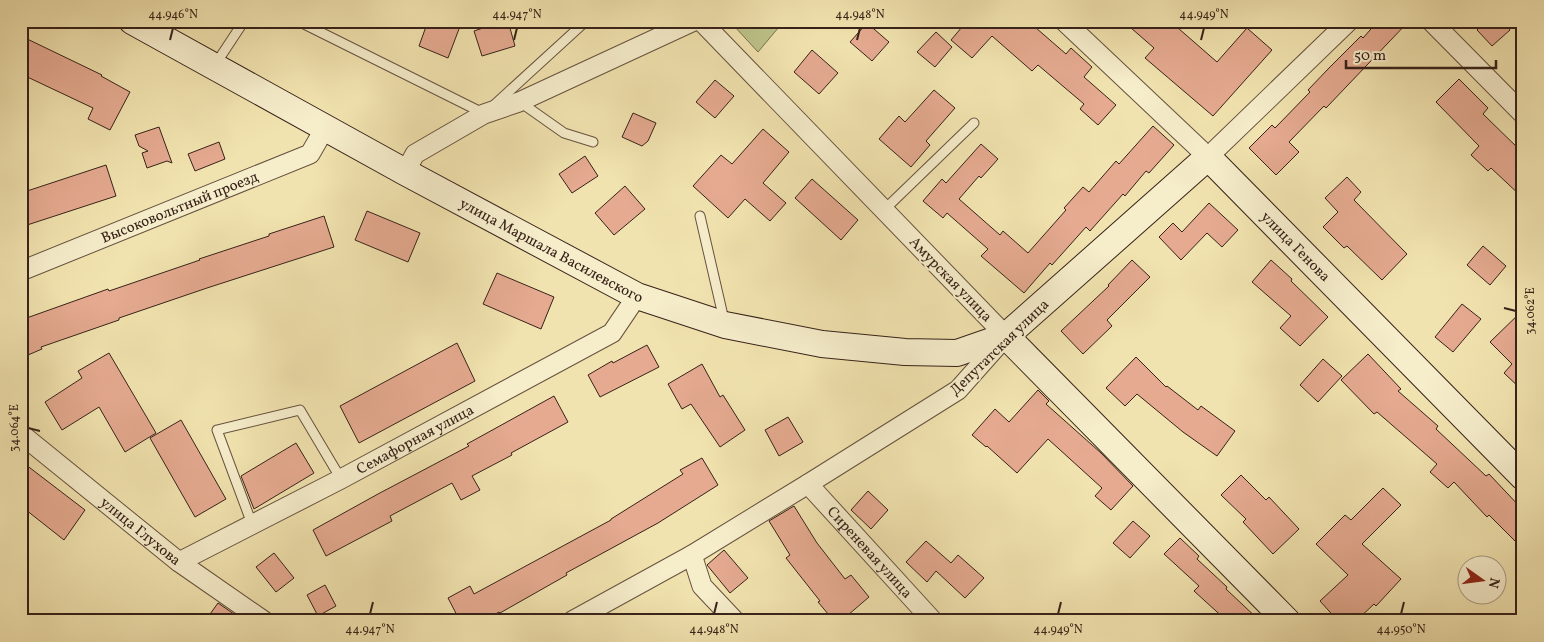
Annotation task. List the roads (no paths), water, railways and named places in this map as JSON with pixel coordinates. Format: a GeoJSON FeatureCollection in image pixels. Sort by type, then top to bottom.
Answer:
{"type":"FeatureCollection","features":[{"type":"Feature","properties":{"kind":"main road","name":"улица Маршала Василевского"},"geometry":{"type":"LineString","coordinates":[[132,21],[405,172],[636,296],[725,325],[809,343],[906,352],[957,353],[1006,336]]}},
{"type":"Feature","properties":{"kind":"main road","name":"Депутатская улица"},"geometry":{"type":"LineString","coordinates":[[1006,336],[1208,157]]}},
{"type":"Feature","properties":{"kind":"main road","name":"улица Генова"},"geometry":{"type":"LineString","coordinates":[[1208,157],[1523,477]]}},
{"type":"Feature","properties":{"kind":"main road","name":"Амурская улица"},"geometry":{"type":"LineString","coordinates":[[1006,336],[1288,621]]}},
{"type":"Feature","properties":{"kind":"street"},"geometry":{"type":"LineString","coordinates":[[405,172],[415,154],[484,114],[519,102],[694,21]]}},
{"type":"Feature","properties":{"kind":"street","name":"Амурская улица"},"geometry":{"type":"LineString","coordinates":[[701,21],[1006,336]]}},
{"type":"Feature","properties":{"kind":"street","name":"Депутатская улица"},"geometry":{"type":"LineString","coordinates":[[1208,157],[1349,21]]}},
{"type":"Feature","properties":{"kind":"street"},"geometry":{"type":"LineString","coordinates":[[1431,21],[1523,114]]}},
{"type":"Feature","properties":{"kind":"street","name":"улица Генова"},"geometry":{"type":"LineString","coordinates":[[1068,23],[1208,157]]}},
{"type":"Feature","properties":{"kind":"street","name":"Высоковольтный проезд"},"geometry":{"type":"LineString","coordinates":[[21,271],[310,154],[325,128]]}},
{"type":"Feature","properties":{"kind":"street","name":"Семафорная улица"},"geometry":{"type":"LineString","coordinates":[[179,562],[341,479],[612,333],[636,296]]}},
{"type":"Feature","properties":{"kind":"street","name":"Депутатская улица"},"geometry":{"type":"LineString","coordinates":[[572,621],[692,555],[958,390],[1006,336]]}},
{"type":"Feature","properties":{"kind":"street","name":"улица Глухова"},"geometry":{"type":"LineString","coordinates":[[21,434],[179,562],[264,621]]}},
{"type":"Feature","properties":{"kind":"street","name":"Сиреневая улица"},"geometry":{"type":"LineString","coordinates":[[808,484],[933,621]]}},
{"type":"Feature","properties":{"kind":"street"},"geometry":{"type":"LineString","coordinates":[[692,555],[702,586],[735,621]]}},
{"type":"Feature","properties":{"kind":"lane"},"geometry":{"type":"LineString","coordinates":[[215,66],[244,21]]}},
{"type":"Feature","properties":{"kind":"lane"},"geometry":{"type":"LineString","coordinates":[[298,21],[484,114],[586,21]]}},
{"type":"Feature","properties":{"kind":"lane"},"geometry":{"type":"LineString","coordinates":[[519,102],[564,133],[593,142]]}},
{"type":"Feature","properties":{"kind":"lane"},"geometry":{"type":"LineString","coordinates":[[884,210],[974,123]]}},
{"type":"Feature","properties":{"kind":"lane"},"geometry":{"type":"LineString","coordinates":[[700,216],[725,325]]}},
{"type":"Feature","properties":{"kind":"lane"},"geometry":{"type":"LineString","coordinates":[[252,524],[217,430],[300,410],[341,479]]}}]}
